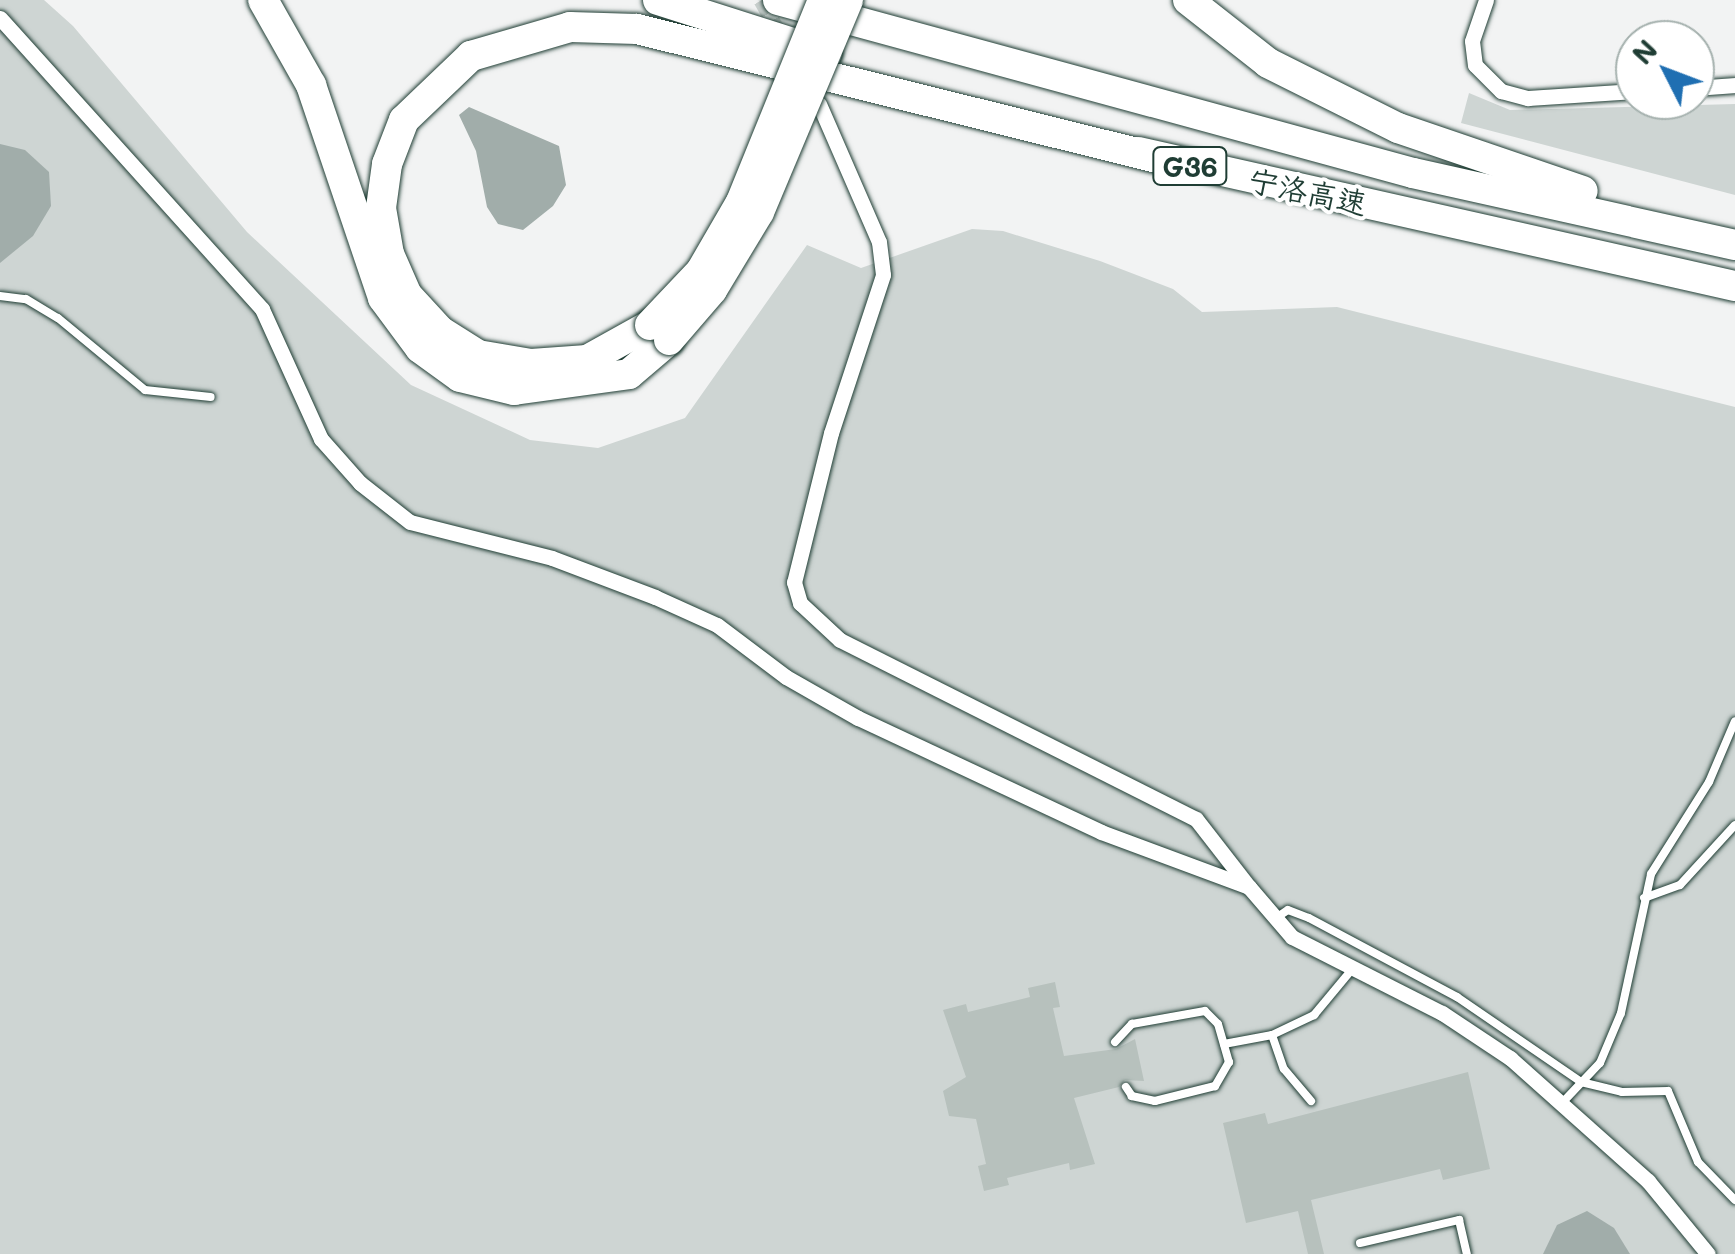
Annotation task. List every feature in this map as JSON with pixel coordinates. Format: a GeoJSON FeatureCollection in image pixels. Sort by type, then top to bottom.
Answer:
{"type":"FeatureCollection","features":[{"type":"Feature","properties":{"kind":"highway"},"geometry":{"type":"LineString","coordinates":[[263,0],[311,84],[384,298],[420,348],[460,377],[514,390],[629,374],[701,270],[741,202],[823,0]]}},
{"type":"Feature","properties":{"kind":"highway","name":"宁洛高速"},"geometry":{"type":"LineString","coordinates":[[658,0],[1157,158],[1735,286]]}},
{"type":"Feature","properties":{"kind":"highway","name":"宁洛高速"},"geometry":{"type":"LineString","coordinates":[[778,0],[1412,174],[1735,245]]}},
{"type":"Feature","properties":{"kind":"highway"},"geometry":{"type":"LineString","coordinates":[[848,0],[760,212],[712,290],[660,332],[587,360],[531,364],[478,355],[440,331],[407,295],[389,254],[381,208],[387,164],[404,120],[471,56],[570,27],[636,29],[1157,158]]}},
{"type":"Feature","properties":{"kind":"highway"},"geometry":{"type":"LineString","coordinates":[[1188,0],[1268,63],[1398,128],[1531,178],[1735,233]]}},
{"type":"Feature","properties":{"kind":"street"},"geometry":{"type":"LineString","coordinates":[[1486,0],[1472,42],[1475,65],[1501,91],[1528,98],[1615,93]]}},
{"type":"Feature","properties":{"kind":"street"},"geometry":{"type":"LineString","coordinates":[[0,18],[262,309],[322,439],[360,482],[410,522],[552,558],[655,597],[717,625],[786,677],[858,718],[1100,832],[1249,887]]}},
{"type":"Feature","properties":{"kind":"street"},"geometry":{"type":"LineString","coordinates":[[819,104],[879,242],[883,275],[826,452],[794,582],[800,603],[840,640],[1196,819],[1273,922],[1442,1012],[1562,1103],[1648,1181],[1708,1254]]}},
{"type":"Feature","properties":{"kind":"lane"},"geometry":{"type":"LineString","coordinates":[[0,296],[26,300],[58,318],[145,390],[211,397]]}},
{"type":"Feature","properties":{"kind":"lane"},"geometry":{"type":"LineString","coordinates":[[1562,1103],[1600,1062],[1622,1013],[1644,898],[1735,720]]}},
{"type":"Feature","properties":{"kind":"lane"},"geometry":{"type":"LineString","coordinates":[[1644,898],[1680,885],[1735,825]]}},
{"type":"Feature","properties":{"kind":"lane"},"geometry":{"type":"LineString","coordinates":[[1273,922],[1288,910],[1309,918],[1458,997],[1581,1082],[1622,1092],[1668,1091],[1698,1162],[1735,1200]]}},
{"type":"Feature","properties":{"kind":"lane"},"geometry":{"type":"LineString","coordinates":[[1224,1044],[1272,1035],[1314,1015],[1354,967]]}},
{"type":"Feature","properties":{"kind":"lane"},"geometry":{"type":"LineString","coordinates":[[1116,1042],[1132,1024],[1192,1009],[1213,1016],[1224,1044],[1228,1071],[1215,1086],[1155,1101],[1132,1096],[1126,1087]]}},
{"type":"Feature","properties":{"kind":"lane"},"geometry":{"type":"LineString","coordinates":[[1272,1035],[1284,1069],[1312,1101]]}},
{"type":"Feature","properties":{"kind":"lane"},"geometry":{"type":"LineString","coordinates":[[1360,1242],[1460,1220],[1467,1254]]}},
{"type":"Feature","properties":{"kind":"shaded area"},"geometry":{"type":"Polygon","coordinates":[[[0,0],[44,0],[73,26],[247,232],[411,385],[530,440],[598,448],[685,418],[807,245],[861,268],[972,229],[1003,231],[1100,261],[1173,289],[1202,312],[1337,307],[1735,407],[1735,1254],[0,1254],[0,0]]]}},
{"type":"Feature","properties":{"kind":"shaded area"},"geometry":{"type":"Polygon","coordinates":[[[1469,93],[1510,110],[1615,107],[1615,120],[1715,120],[1715,105],[1735,104],[1735,195],[1461,123],[1469,93]]]}},
{"type":"Feature","properties":{"kind":"shaded area"},"geometry":{"type":"Polygon","coordinates":[[[469,107],[559,146],[566,185],[553,206],[523,230],[498,224],[487,207],[476,151],[459,115],[469,107]]]}},
{"type":"Feature","properties":{"kind":"shaded area"},"geometry":{"type":"Polygon","coordinates":[[[0,144],[25,150],[49,172],[51,206],[33,236],[0,263],[0,144]]]}},
{"type":"Feature","properties":{"kind":"shaded area"},"geometry":{"type":"Polygon","coordinates":[[[1587,1211],[1614,1228],[1630,1254],[1543,1254],[1557,1225],[1587,1211]]]}},
{"type":"Feature","properties":{"kind":"building"},"geometry":{"type":"Polygon","coordinates":[[[1055,982],[1060,1007],[1053,1008],[1064,1056],[1116,1049],[1135,1039],[1144,1081],[1125,1080],[1119,1087],[1074,1098],[1095,1164],[1070,1170],[1069,1163],[1007,1178],[1009,1185],[984,1191],[978,1166],[986,1164],[976,1119],[949,1116],[943,1091],[966,1077],[943,1010],[966,1004],[968,1012],[1030,997],[1028,988],[1055,982]]]}},
{"type":"Feature","properties":{"kind":"building"},"geometry":{"type":"Polygon","coordinates":[[[1468,1072],[1490,1169],[1443,1180],[1440,1169],[1311,1200],[1324,1254],[1308,1254],[1298,1211],[1246,1223],[1223,1123],[1265,1113],[1268,1124],[1468,1072]]]}},
{"type":"Feature","properties":{"kind":"tunnel"},"geometry":{"type":"LineString","coordinates":[[761,0],[783,39]]}}]}
